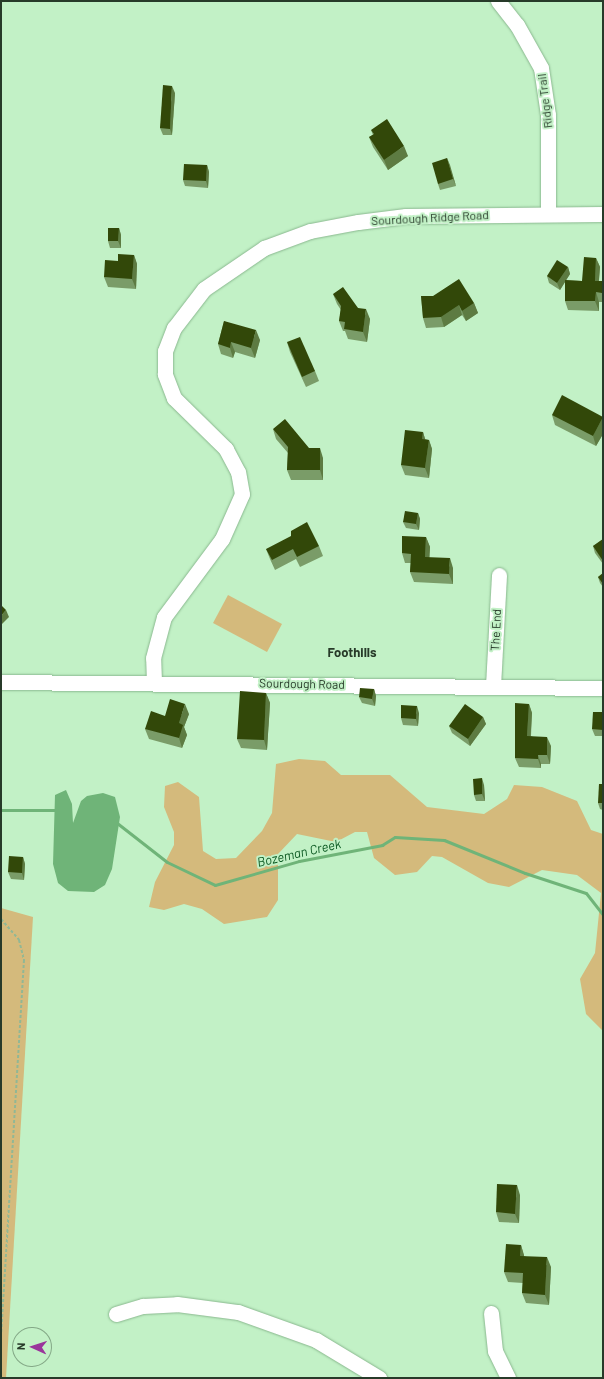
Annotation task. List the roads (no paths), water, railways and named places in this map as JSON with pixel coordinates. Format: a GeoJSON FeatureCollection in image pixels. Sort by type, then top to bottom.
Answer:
{"type":"FeatureCollection","features":[{"type":"Feature","properties":{"kind":"street","name":"Ridge Trail"},"geometry":{"type":"LineString","coordinates":[[498,1],[530,46],[541,68],[548,115],[548,214]]}},
{"type":"Feature","properties":{"kind":"street","name":"Sourdough Ridge Road"},"geometry":{"type":"LineString","coordinates":[[154,682],[152,658],[164,617],[222,539],[242,494],[238,472],[226,449],[174,398],[165,374],[165,351],[188,307],[204,289],[243,259],[310,231],[406,216],[603,214]]}},
{"type":"Feature","properties":{"kind":"street","name":"The End"},"geometry":{"type":"LineString","coordinates":[[494,686],[498,575]]}},
{"type":"Feature","properties":{"kind":"street","name":"Sourdough Road"},"geometry":{"type":"LineString","coordinates":[[1,682],[154,682],[603,688]]}},
{"type":"Feature","properties":{"kind":"street"},"geometry":{"type":"LineString","coordinates":[[116,1314],[144,1306],[177,1304],[238,1312],[316,1340],[379,1378]]}},
{"type":"Feature","properties":{"kind":"street"},"geometry":{"type":"LineString","coordinates":[[491,1313],[495,1351],[508,1378]]}},
{"type":"Feature","properties":{"kind":"waterway","name":"Bozeman Creek"},"geometry":{"type":"LineString","coordinates":[[1,810],[58,810]]}},
{"type":"Feature","properties":{"kind":"waterway","name":"Bozeman Creek"},"geometry":{"type":"LineString","coordinates":[[117,823],[167,862],[215,885],[299,861],[382,845],[395,837],[444,840],[525,873],[586,893],[603,915]]}},
{"type":"Feature","properties":{"kind":"district","name":"Foothills"},"geometry":{"type":"Point","coordinates":[352,652]}}]}
